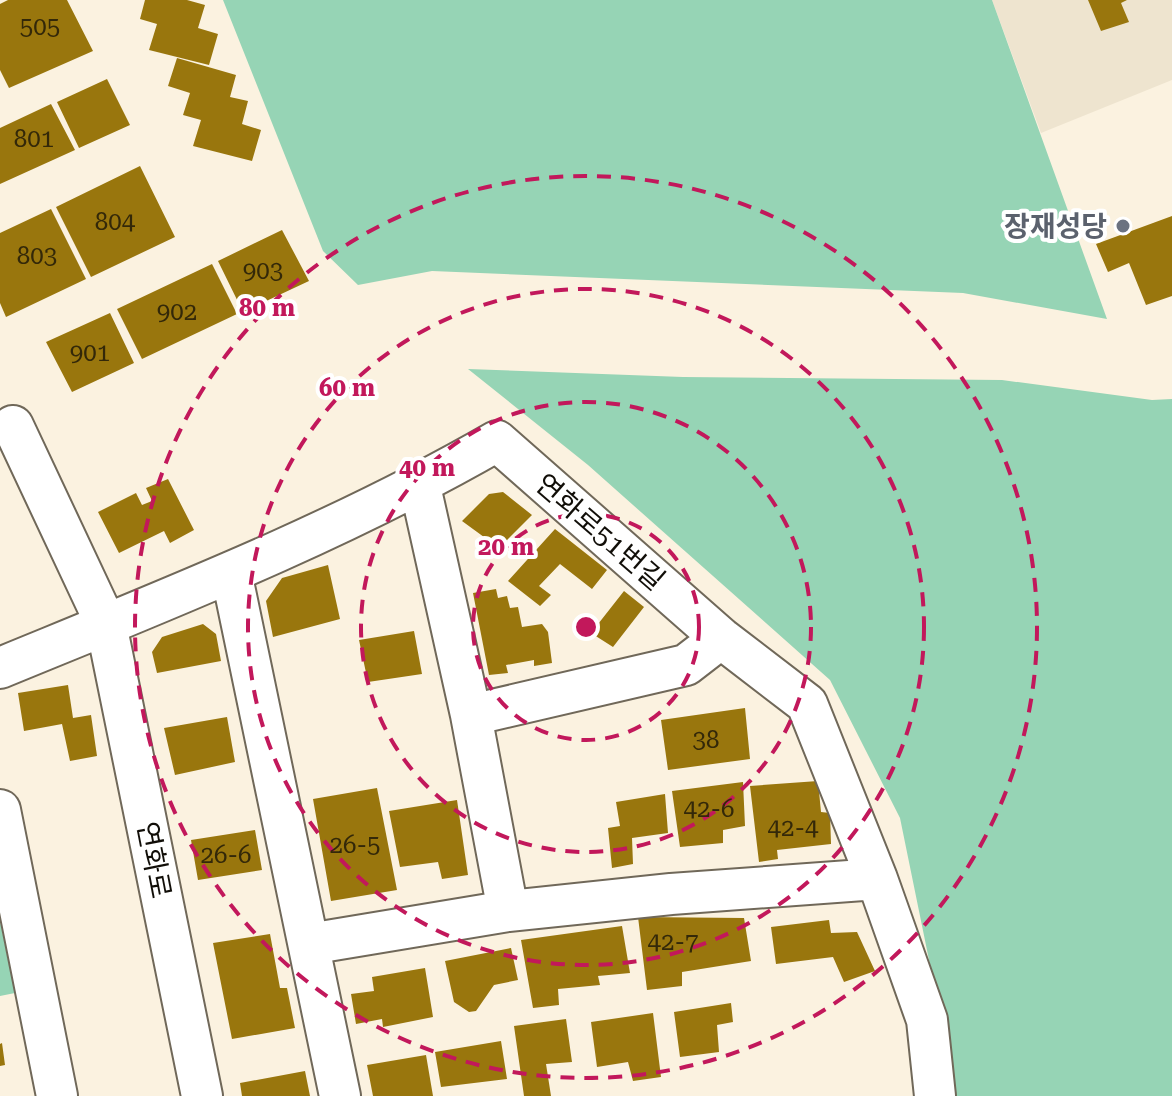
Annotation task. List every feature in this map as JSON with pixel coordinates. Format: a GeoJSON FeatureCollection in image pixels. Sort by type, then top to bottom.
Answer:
{"type":"FeatureCollection","features":[{"type":"Feature","properties":{"kind":"street","name":"연화로"},"geometry":{"type":"LineString","coordinates":[[13,426],[106,624],[202,1096]]}},
{"type":"Feature","properties":{"kind":"street","name":"연화로51번길"},"geometry":{"type":"LineString","coordinates":[[0,668],[231,572],[420,486],[497,441],[721,638],[807,704],[877,879],[927,1020],[935,1096]]}},
{"type":"Feature","properties":{"kind":"street"},"geometry":{"type":"LineString","coordinates":[[420,486],[471,715],[508,911]]}},
{"type":"Feature","properties":{"kind":"street"},"geometry":{"type":"LineString","coordinates":[[231,572],[340,1096]]}},
{"type":"Feature","properties":{"kind":"street"},"geometry":{"type":"LineString","coordinates":[[471,715],[686,665],[721,638]]}},
{"type":"Feature","properties":{"kind":"street"},"geometry":{"type":"LineString","coordinates":[[0,810],[57,1096]]}},
{"type":"Feature","properties":{"kind":"street"},"geometry":{"type":"LineString","coordinates":[[309,944],[508,911],[671,894],[877,879]]}},
{"type":"Feature","properties":{"kind":"shaded area"},"geometry":{"type":"Polygon","coordinates":[[[992,0],[1172,0],[1172,80],[1041,133],[992,0]]]}},
{"type":"Feature","properties":{"kind":"green space"},"geometry":{"type":"Polygon","coordinates":[[[223,0],[992,0],[1107,319],[963,293],[432,271],[358,285],[323,251],[223,0]]]}},
{"type":"Feature","properties":{"kind":"green space"},"geometry":{"type":"Polygon","coordinates":[[[468,369],[683,377],[1002,380],[1152,400],[1172,399],[1172,1096],[951,1096],[948,1053],[900,818],[830,680],[588,465],[468,369]]]}},
{"type":"Feature","properties":{"kind":"green space"},"geometry":{"type":"Polygon","coordinates":[[[0,921],[15,993],[0,996],[0,921]]]}},
{"type":"Feature","properties":{"kind":"building"},"geometry":{"type":"Polygon","coordinates":[[[8,0],[67,0],[93,51],[9,88],[0,70],[0,4],[8,0]]]}},
{"type":"Feature","properties":{"kind":"building"},"geometry":{"type":"Polygon","coordinates":[[[145,0],[187,0],[205,5],[198,28],[218,34],[209,65],[149,50],[157,24],[140,19],[145,0]]]}},
{"type":"Feature","properties":{"kind":"building"},"geometry":{"type":"Polygon","coordinates":[[[1088,0],[1127,0],[1121,3],[1129,22],[1101,31],[1088,0]]]}},
{"type":"Feature","properties":{"kind":"building"},"geometry":{"type":"Polygon","coordinates":[[[177,58],[236,75],[230,97],[248,101],[242,124],[261,130],[252,161],[193,146],[201,120],[183,115],[190,93],[168,86],[177,58]]]}},
{"type":"Feature","properties":{"kind":"building"},"geometry":{"type":"Polygon","coordinates":[[[107,79],[130,125],[79,148],[57,102],[107,79]]]}},
{"type":"Feature","properties":{"kind":"building"},"geometry":{"type":"Polygon","coordinates":[[[51,104],[75,150],[0,184],[0,128],[51,104]]]}},
{"type":"Feature","properties":{"kind":"building"},"geometry":{"type":"Polygon","coordinates":[[[140,166],[175,237],[91,277],[56,207],[140,166]]]}},
{"type":"Feature","properties":{"kind":"building"},"geometry":{"type":"Polygon","coordinates":[[[51,209],[86,279],[6,317],[0,303],[0,233],[51,209]]]}},
{"type":"Feature","properties":{"kind":"building"},"geometry":{"type":"Polygon","coordinates":[[[1172,216],[1172,296],[1146,305],[1129,263],[1108,272],[1096,244],[1172,216]]]}},
{"type":"Feature","properties":{"kind":"building"},"geometry":{"type":"Polygon","coordinates":[[[282,230],[309,281],[243,312],[218,261],[282,230]]]}},
{"type":"Feature","properties":{"kind":"building"},"geometry":{"type":"Polygon","coordinates":[[[212,264],[237,314],[142,359],[117,309],[212,264]]]}},
{"type":"Feature","properties":{"kind":"building"},"geometry":{"type":"Polygon","coordinates":[[[110,313],[134,363],[72,392],[46,342],[110,313]]]}},
{"type":"Feature","properties":{"kind":"building"},"geometry":{"type":"Polygon","coordinates":[[[168,479],[194,530],[170,543],[164,531],[119,553],[98,512],[136,493],[142,505],[152,501],[146,488],[168,479]]]}},
{"type":"Feature","properties":{"kind":"building"},"geometry":{"type":"Polygon","coordinates":[[[503,492],[532,515],[499,548],[462,521],[489,494],[503,492]]]}},
{"type":"Feature","properties":{"kind":"building"},"geometry":{"type":"Polygon","coordinates":[[[555,529],[607,570],[592,589],[560,564],[539,586],[551,595],[540,606],[508,581],[555,529]]]}},
{"type":"Feature","properties":{"kind":"building"},"geometry":{"type":"Polygon","coordinates":[[[328,565],[340,619],[273,637],[266,601],[282,578],[328,565]]]}},
{"type":"Feature","properties":{"kind":"building"},"geometry":{"type":"Polygon","coordinates":[[[496,589],[498,598],[507,596],[510,608],[518,607],[522,627],[542,624],[548,632],[552,663],[534,666],[534,660],[506,665],[508,673],[489,675],[473,593],[496,589]]]}},
{"type":"Feature","properties":{"kind":"building"},"geometry":{"type":"Polygon","coordinates":[[[624,591],[644,607],[613,647],[591,633],[624,591]]]}},
{"type":"Feature","properties":{"kind":"building"},"geometry":{"type":"Polygon","coordinates":[[[203,624],[216,634],[221,661],[157,673],[152,652],[162,637],[203,624]]]}},
{"type":"Feature","properties":{"kind":"building"},"geometry":{"type":"Polygon","coordinates":[[[414,631],[422,674],[368,682],[359,640],[414,631]]]}},
{"type":"Feature","properties":{"kind":"building"},"geometry":{"type":"Polygon","coordinates":[[[68,685],[73,718],[91,715],[97,756],[70,761],[62,724],[24,731],[18,693],[68,685]]]}},
{"type":"Feature","properties":{"kind":"building"},"geometry":{"type":"Polygon","coordinates":[[[745,708],[750,759],[668,770],[661,720],[745,708]]]}},
{"type":"Feature","properties":{"kind":"building"},"geometry":{"type":"Polygon","coordinates":[[[227,717],[235,762],[175,775],[164,728],[227,717]]]}},
{"type":"Feature","properties":{"kind":"building"},"geometry":{"type":"Polygon","coordinates":[[[818,781],[821,812],[830,813],[831,844],[777,850],[778,859],[759,862],[750,786],[818,781]]]}},
{"type":"Feature","properties":{"kind":"building"},"geometry":{"type":"Polygon","coordinates":[[[743,782],[745,826],[723,830],[723,843],[680,847],[672,791],[743,782]]]}},
{"type":"Feature","properties":{"kind":"building"},"geometry":{"type":"Polygon","coordinates":[[[377,788],[397,890],[331,901],[313,799],[377,788]]]}},
{"type":"Feature","properties":{"kind":"building"},"geometry":{"type":"Polygon","coordinates":[[[665,794],[668,833],[632,838],[633,864],[612,868],[608,828],[620,826],[616,802],[665,794]]]}},
{"type":"Feature","properties":{"kind":"building"},"geometry":{"type":"Polygon","coordinates":[[[457,800],[468,875],[442,879],[438,862],[400,867],[389,811],[457,800]]]}},
{"type":"Feature","properties":{"kind":"building"},"geometry":{"type":"Polygon","coordinates":[[[255,830],[262,870],[198,880],[191,840],[255,830]]]}},
{"type":"Feature","properties":{"kind":"building"},"geometry":{"type":"Polygon","coordinates":[[[638,917],[744,918],[751,961],[682,972],[682,986],[647,990],[638,917]]]}},
{"type":"Feature","properties":{"kind":"building"},"geometry":{"type":"Polygon","coordinates":[[[829,920],[831,933],[857,932],[875,971],[844,982],[833,957],[776,964],[771,927],[829,920]]]}},
{"type":"Feature","properties":{"kind":"building"},"geometry":{"type":"Polygon","coordinates":[[[622,926],[630,973],[598,976],[600,985],[558,989],[559,1005],[533,1008],[521,940],[622,926]]]}},
{"type":"Feature","properties":{"kind":"building"},"geometry":{"type":"Polygon","coordinates":[[[270,934],[280,988],[287,988],[295,1028],[232,1039],[213,943],[270,934]]]}},
{"type":"Feature","properties":{"kind":"building"},"geometry":{"type":"Polygon","coordinates":[[[511,948],[518,980],[494,985],[476,1011],[469,1012],[454,1002],[445,961],[511,948]]]}},
{"type":"Feature","properties":{"kind":"building"},"geometry":{"type":"Polygon","coordinates":[[[425,968],[433,1017],[383,1027],[382,1019],[356,1024],[351,994],[374,991],[372,977],[425,968]]]}},
{"type":"Feature","properties":{"kind":"building"},"geometry":{"type":"Polygon","coordinates":[[[731,1003],[733,1022],[717,1025],[719,1052],[680,1057],[674,1012],[731,1003]]]}},
{"type":"Feature","properties":{"kind":"building"},"geometry":{"type":"Polygon","coordinates":[[[653,1013],[661,1077],[633,1081],[628,1062],[597,1067],[591,1022],[653,1013]]]}},
{"type":"Feature","properties":{"kind":"building"},"geometry":{"type":"Polygon","coordinates":[[[566,1019],[572,1062],[546,1064],[551,1096],[524,1096],[514,1026],[566,1019]]]}},
{"type":"Feature","properties":{"kind":"building"},"geometry":{"type":"Polygon","coordinates":[[[501,1041],[507,1079],[441,1087],[435,1052],[501,1041]]]}},
{"type":"Feature","properties":{"kind":"building"},"geometry":{"type":"Polygon","coordinates":[[[0,1044],[5,1065],[0,1066],[0,1044]]]}},
{"type":"Feature","properties":{"kind":"building"},"geometry":{"type":"Polygon","coordinates":[[[426,1055],[433,1096],[373,1096],[367,1065],[426,1055]]]}},
{"type":"Feature","properties":{"kind":"building"},"geometry":{"type":"Polygon","coordinates":[[[305,1071],[310,1096],[242,1096],[240,1083],[305,1071]]]}},
{"type":"Feature","properties":{"kind":"place","name":"장재성당"},"geometry":{"type":"Point","coordinates":[1123,226]}}]}
